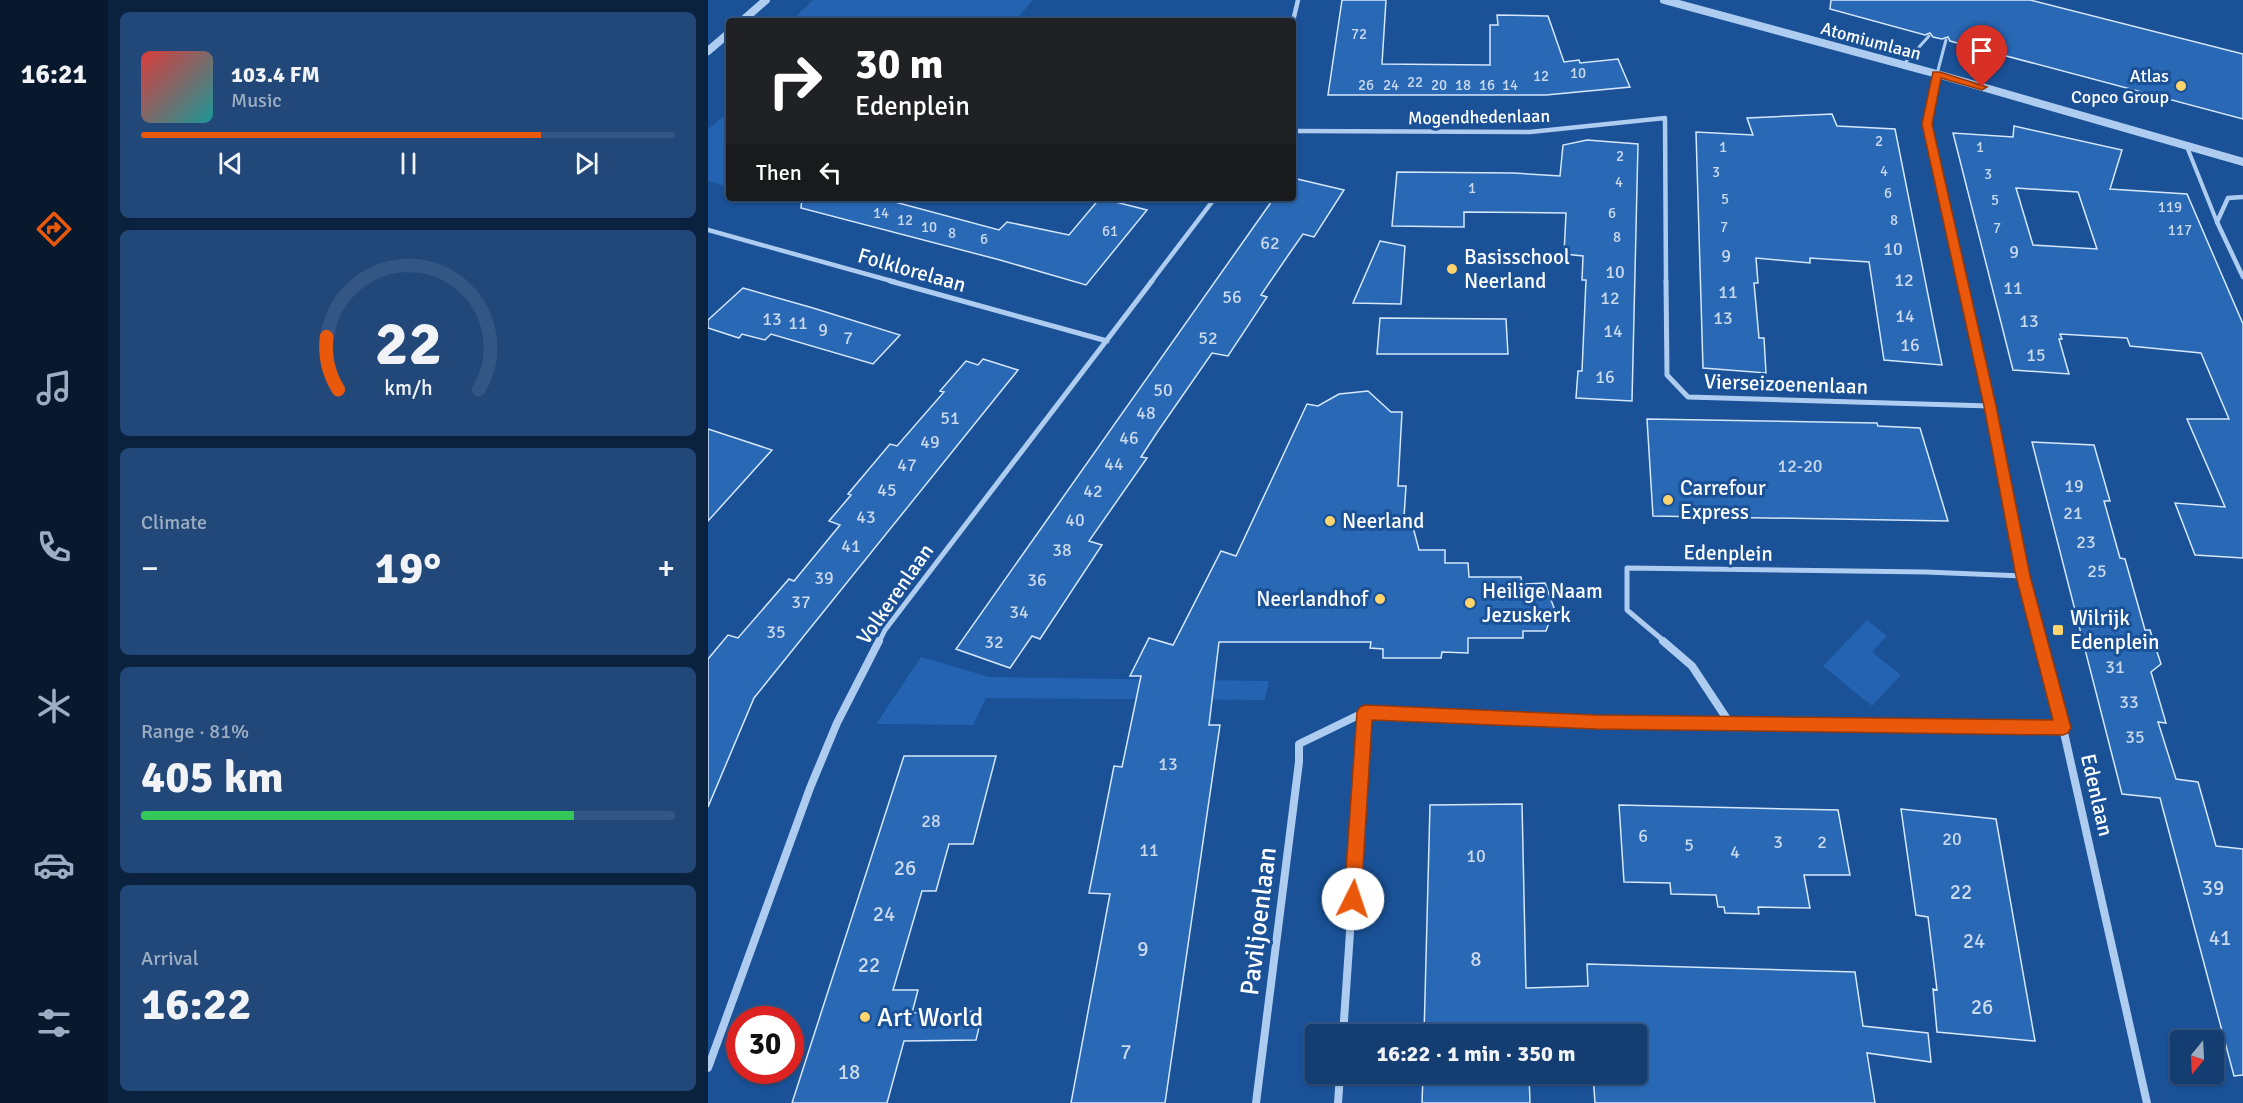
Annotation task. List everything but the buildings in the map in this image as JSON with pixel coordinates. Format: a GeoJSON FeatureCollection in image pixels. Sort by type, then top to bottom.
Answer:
{"type":"FeatureCollection","features":[{"type":"Feature","properties":{"kind":"street"},"geometry":{"type":"LineString","coordinates":[[745,18],[766,0]]}},
{"type":"Feature","properties":{"kind":"street"},"geometry":{"type":"LineString","coordinates":[[1294,18],[1298,0]]}},
{"type":"Feature","properties":{"kind":"street","name":"Atomiumlaan"},"geometry":{"type":"LineString","coordinates":[[1664,0],[1937,74],[2243,162]]}},
{"type":"Feature","properties":{"kind":"street"},"geometry":{"type":"LineString","coordinates":[[708,51],[726,36]]}},
{"type":"Feature","properties":{"kind":"street","name":"Edenlaan"},"geometry":{"type":"LineString","coordinates":[[1937,74],[1927,124],[1990,406],[2023,576],[2063,728],[2147,1103]]}},
{"type":"Feature","properties":{"kind":"street","name":"Vierseizoenenlaan"},"geometry":{"type":"LineString","coordinates":[[1665,118],[1667,375],[1688,397],[1990,406]]}},
{"type":"Feature","properties":{"kind":"street","name":"Mogendhedenlaan"},"geometry":{"type":"LineString","coordinates":[[1296,131],[1530,132],[1665,118]]}},
{"type":"Feature","properties":{"kind":"street"},"geometry":{"type":"LineString","coordinates":[[2187,147],[2217,222],[2243,277]]}},
{"type":"Feature","properties":{"kind":"street"},"geometry":{"type":"LineString","coordinates":[[2217,222],[2228,198],[2243,198]]}},
{"type":"Feature","properties":{"kind":"street","name":"Volkerenlaan"},"geometry":{"type":"LineString","coordinates":[[708,1068],[810,788],[837,723],[885,630],[1213,201]]}},
{"type":"Feature","properties":{"kind":"street","name":"Folklorelaan"},"geometry":{"type":"LineString","coordinates":[[708,230],[1107,341]]}},
{"type":"Feature","properties":{"kind":"street","name":"Edenplein"},"geometry":{"type":"LineString","coordinates":[[1729,722],[1692,666],[1627,610],[1628,568],[1926,572],[2023,576]]}},
{"type":"Feature","properties":{"kind":"street"},"geometry":{"type":"LineString","coordinates":[[1344,1024],[1365,712],[1596,722],[2063,728]]}},
{"type":"Feature","properties":{"kind":"street","name":"Paviljoenlaan"},"geometry":{"type":"LineString","coordinates":[[1256,1103],[1299,762],[1299,744],[1365,712]]}},
{"type":"Feature","properties":{"kind":"street"},"geometry":{"type":"LineString","coordinates":[[1338,1103],[1339,1084]]}},
{"type":"Feature","properties":{"kind":"lane"},"geometry":{"type":"LineString","coordinates":[[1903,65],[1929,36]]}},
{"type":"Feature","properties":{"kind":"lane"},"geometry":{"type":"LineString","coordinates":[[1937,74],[1946,40]]}},
{"type":"Feature","properties":{"kind":"shaded area"},"geometry":{"type":"Polygon","coordinates":[[[813,0],[1033,0],[1018,18],[794,18],[813,0]]]}},
{"type":"Feature","properties":{"kind":"shaded area"},"geometry":{"type":"Polygon","coordinates":[[[726,114],[726,186],[708,181],[708,129],[726,114]]]}},
{"type":"Feature","properties":{"kind":"shaded area"},"geometry":{"type":"Polygon","coordinates":[[[1867,620],[1887,636],[1872,652],[1901,675],[1872,706],[1823,666],[1867,620]]]}},
{"type":"Feature","properties":{"kind":"shaded area"},"geometry":{"type":"Polygon","coordinates":[[[921,657],[989,677],[1269,681],[1265,700],[986,698],[973,725],[876,724],[921,657]]]}},
{"type":"Feature","properties":{"kind":"place","name":"Atlas Copco Group"},"geometry":{"type":"Point","coordinates":[2181,86]}},
{"type":"Feature","properties":{"kind":"place","name":"Basisschool Neerland"},"geometry":{"type":"Point","coordinates":[1452,269]}},
{"type":"Feature","properties":{"kind":"place","name":"Carrefour Express"},"geometry":{"type":"Point","coordinates":[1668,500]}},
{"type":"Feature","properties":{"kind":"place","name":"Neerland"},"geometry":{"type":"Point","coordinates":[1330,521]}},
{"type":"Feature","properties":{"kind":"place","name":"Neerlandhof"},"geometry":{"type":"Point","coordinates":[1380,599]}},
{"type":"Feature","properties":{"kind":"place","name":"Heilige Naam Jezuskerk"},"geometry":{"type":"Point","coordinates":[1470,603]}},
{"type":"Feature","properties":{"kind":"place","name":"Wilrijk Edenplein"},"geometry":{"type":"Point","coordinates":[2058,630]}},
{"type":"Feature","properties":{"kind":"place","name":"Art World"},"geometry":{"type":"Point","coordinates":[865,1017]}},
{"type":"Feature","properties":{"kind":"route"},"geometry":{"type":"LineString","coordinates":[[1353,899],[1365,712],[1596,722],[1911,724],[2063,728],[2023,576],[1990,406],[1927,124],[1937,74],[1982,87]]}}]}
